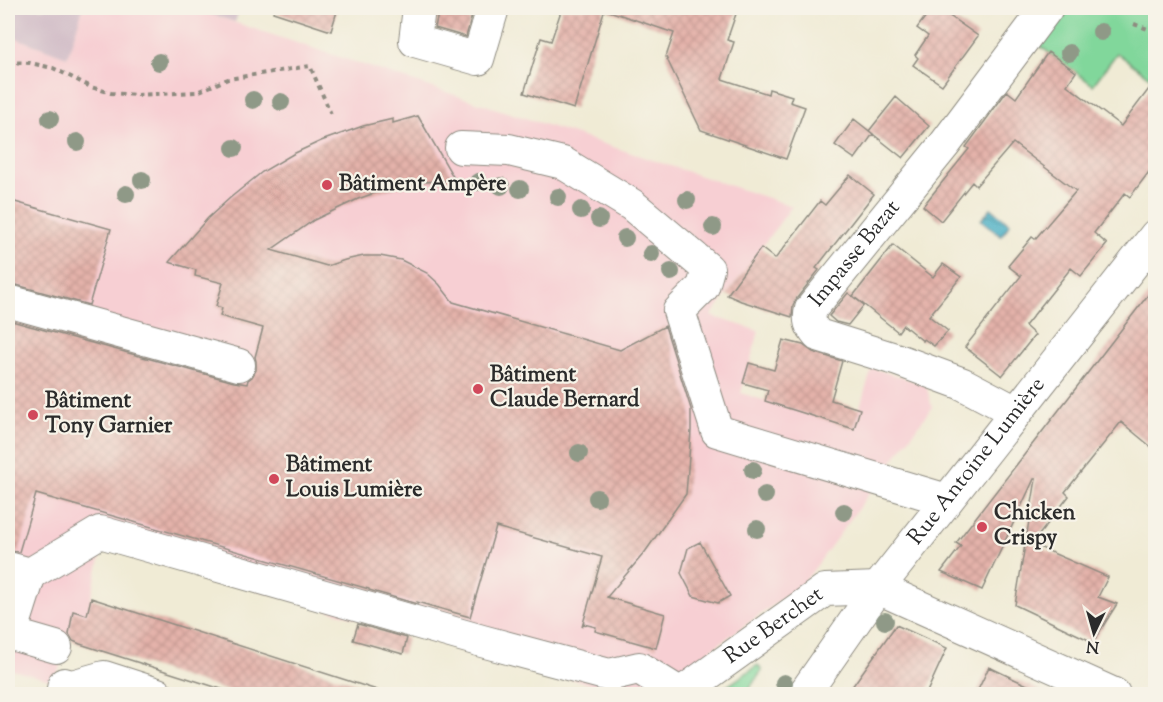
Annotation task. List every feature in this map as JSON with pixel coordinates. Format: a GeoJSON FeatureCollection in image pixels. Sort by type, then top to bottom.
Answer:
{"type":"FeatureCollection","features":[{"type":"Feature","properties":{"kind":"street"},"geometry":{"type":"LineString","coordinates":[[419,8],[415,40],[478,59],[493,8]]}},
{"type":"Feature","properties":{"kind":"street","name":"Impasse Bazat"},"geometry":{"type":"LineString","coordinates":[[1016,412],[952,380],[818,335],[811,327],[809,317],[812,309],[945,144],[1047,8]]}},
{"type":"Feature","properties":{"kind":"street"},"geometry":{"type":"LineString","coordinates":[[461,148],[508,150],[563,163],[632,205],[708,269],[703,287],[679,311],[717,431],[946,500]]}},
{"type":"Feature","properties":{"kind":"street","name":"Rue Antoine Lumière"},"geometry":{"type":"LineString","coordinates":[[804,694],[878,588],[1155,235]]}},
{"type":"Feature","properties":{"kind":"street"},"geometry":{"type":"LineString","coordinates":[[8,301],[239,365]]}},
{"type":"Feature","properties":{"kind":"street"},"geometry":{"type":"LineString","coordinates":[[56,647],[9,634],[19,571],[100,532],[609,675],[639,668],[681,694]]}},
{"type":"Feature","properties":{"kind":"street"},"geometry":{"type":"LineString","coordinates":[[878,588],[1114,694]]}},
{"type":"Feature","properties":{"kind":"street","name":"Rue Berchet"},"geometry":{"type":"LineString","coordinates":[[681,694],[825,590],[878,588]]}},
{"type":"Feature","properties":{"kind":"street"},"geometry":{"type":"LineString","coordinates":[[84,687],[157,694]]}},
{"type":"Feature","properties":{"kind":"path"},"geometry":{"type":"LineString","coordinates":[[1134,24],[1155,32]]}},
{"type":"Feature","properties":{"kind":"path"},"geometry":{"type":"LineString","coordinates":[[8,62],[30,63],[53,68],[91,87],[111,93],[137,95],[197,92],[228,79],[310,66],[331,114]]}},
{"type":"Feature","properties":{"kind":"shaded area"},"geometry":{"type":"Polygon","coordinates":[[[8,8],[83,8],[67,57],[8,35],[8,8]]]}},
{"type":"Feature","properties":{"kind":"shaded area"},"geometry":{"type":"Polygon","coordinates":[[[83,8],[191,8],[792,206],[711,316],[759,331],[741,393],[853,429],[872,368],[926,385],[932,407],[804,583],[649,694],[624,694],[103,546],[87,615],[73,612],[66,652],[54,681],[8,669],[8,35],[67,57],[83,8]]]}},
{"type":"Feature","properties":{"kind":"shaded area"},"geometry":{"type":"Polygon","coordinates":[[[191,8],[240,8],[235,22],[191,8]]]}},
{"type":"Feature","properties":{"kind":"green space"},"geometry":{"type":"Polygon","coordinates":[[[1066,8],[1155,8],[1155,81],[1117,53],[1093,85],[1037,44],[1066,8]]]}},
{"type":"Feature","properties":{"kind":"green space"},"geometry":{"type":"Polygon","coordinates":[[[758,665],[762,671],[745,694],[716,694],[758,665]]]}},
{"type":"Feature","properties":{"kind":"water"},"geometry":{"type":"Polygon","coordinates":[[[991,208],[1010,224],[1001,236],[981,220],[991,208]]]}},
{"type":"Feature","properties":{"kind":"building"},"geometry":{"type":"Polygon","coordinates":[[[274,8],[338,8],[331,31],[273,12],[274,8]]]}},
{"type":"Feature","properties":{"kind":"building"},"geometry":{"type":"Polygon","coordinates":[[[439,8],[474,8],[466,37],[435,28],[439,8]]]}},
{"type":"Feature","properties":{"kind":"building"},"geometry":{"type":"Polygon","coordinates":[[[562,8],[605,8],[574,109],[524,93],[541,38],[551,41],[562,8]]]}},
{"type":"Feature","properties":{"kind":"building"},"geometry":{"type":"Polygon","coordinates":[[[609,8],[738,8],[727,40],[734,42],[722,79],[768,94],[769,89],[792,96],[790,102],[805,107],[786,159],[701,130],[666,57],[674,33],[609,11],[609,8]]]}},
{"type":"Feature","properties":{"kind":"building"},"geometry":{"type":"Polygon","coordinates":[[[932,8],[938,8],[978,36],[942,85],[913,65],[918,58],[915,55],[928,36],[917,28],[932,8]]]}},
{"type":"Feature","properties":{"kind":"building"},"geometry":{"type":"Polygon","coordinates":[[[1048,52],[1076,72],[1067,85],[1121,126],[1155,81],[1155,164],[1130,197],[1125,193],[1094,233],[1107,244],[1081,276],[1071,268],[1025,326],[1035,335],[1002,376],[965,347],[1021,276],[1008,266],[1032,237],[1035,239],[1076,191],[1013,143],[976,186],[972,182],[941,221],[923,206],[969,149],[966,147],[1007,91],[1016,98],[1048,52]]]}},
{"type":"Feature","properties":{"kind":"building"},"geometry":{"type":"Polygon","coordinates":[[[896,97],[929,126],[903,158],[869,131],[896,97]]]}},
{"type":"Feature","properties":{"kind":"building"},"geometry":{"type":"Polygon","coordinates":[[[418,116],[455,180],[423,182],[380,191],[358,199],[314,220],[271,250],[327,266],[364,256],[401,260],[427,273],[453,302],[620,350],[665,326],[691,409],[686,494],[645,552],[607,597],[665,614],[656,648],[595,631],[596,627],[584,624],[582,627],[602,557],[496,527],[470,617],[417,602],[417,604],[36,494],[19,552],[8,551],[8,320],[247,384],[256,370],[255,357],[263,328],[220,316],[222,308],[216,306],[223,283],[195,276],[196,270],[169,262],[208,218],[262,172],[321,141],[363,126],[393,119],[393,123],[418,116]]]}},
{"type":"Feature","properties":{"kind":"building"},"geometry":{"type":"Polygon","coordinates":[[[854,119],[873,134],[855,159],[835,145],[854,119]]]}},
{"type":"Feature","properties":{"kind":"building"},"geometry":{"type":"Polygon","coordinates":[[[850,175],[874,194],[816,268],[819,270],[793,305],[792,317],[727,295],[761,248],[775,259],[820,201],[825,205],[850,175]]]}},
{"type":"Feature","properties":{"kind":"building"},"geometry":{"type":"Polygon","coordinates":[[[8,200],[111,229],[89,305],[8,284],[8,200]]]}},
{"type":"Feature","properties":{"kind":"building"},"geometry":{"type":"Polygon","coordinates":[[[893,245],[933,277],[943,264],[961,277],[929,316],[948,331],[934,346],[924,339],[923,341],[903,325],[898,332],[853,296],[893,245]]]}},
{"type":"Feature","properties":{"kind":"building"},"geometry":{"type":"Polygon","coordinates":[[[1155,286],[1155,450],[1121,422],[1065,492],[1069,496],[1032,544],[1108,577],[1098,597],[1117,604],[1093,642],[1015,605],[1036,479],[982,590],[941,572],[961,546],[956,543],[1155,286]]]}},
{"type":"Feature","properties":{"kind":"building"},"geometry":{"type":"Polygon","coordinates":[[[848,293],[864,305],[848,325],[836,322],[829,316],[848,293]]]}},
{"type":"Feature","properties":{"kind":"building"},"geometry":{"type":"Polygon","coordinates":[[[783,340],[803,345],[813,352],[842,361],[831,400],[860,409],[854,429],[765,401],[768,390],[743,383],[749,363],[774,370],[783,340]]]}},
{"type":"Feature","properties":{"kind":"building"},"geometry":{"type":"Polygon","coordinates":[[[700,542],[730,596],[718,603],[693,596],[681,573],[688,548],[700,542]]]}},
{"type":"Feature","properties":{"kind":"building"},"geometry":{"type":"Polygon","coordinates":[[[91,598],[377,690],[376,694],[237,694],[80,644],[73,641],[69,634],[73,611],[87,615],[91,598]]]}},
{"type":"Feature","properties":{"kind":"building"},"geometry":{"type":"Polygon","coordinates":[[[358,624],[407,638],[403,654],[353,640],[358,624]]]}},
{"type":"Feature","properties":{"kind":"building"},"geometry":{"type":"Polygon","coordinates":[[[896,625],[947,648],[926,694],[847,694],[896,625]]]}},
{"type":"Feature","properties":{"kind":"building"},"geometry":{"type":"Polygon","coordinates":[[[989,667],[1014,679],[1047,694],[976,694],[989,667]]]}},
{"type":"Feature","properties":{"kind":"place","name":"Bâtiment Ampère"},"geometry":{"type":"Point","coordinates":[327,185]}},
{"type":"Feature","properties":{"kind":"place","name":"Bâtiment Claude Bernard"},"geometry":{"type":"Point","coordinates":[478,389]}},
{"type":"Feature","properties":{"kind":"place","name":"Bâtiment Tony Garnier"},"geometry":{"type":"Point","coordinates":[33,415]}},
{"type":"Feature","properties":{"kind":"place","name":"Bâtiment Louis Lumière"},"geometry":{"type":"Point","coordinates":[274,479]}},
{"type":"Feature","properties":{"kind":"place","name":"Chicken Crispy"},"geometry":{"type":"Point","coordinates":[982,527]}}]}
